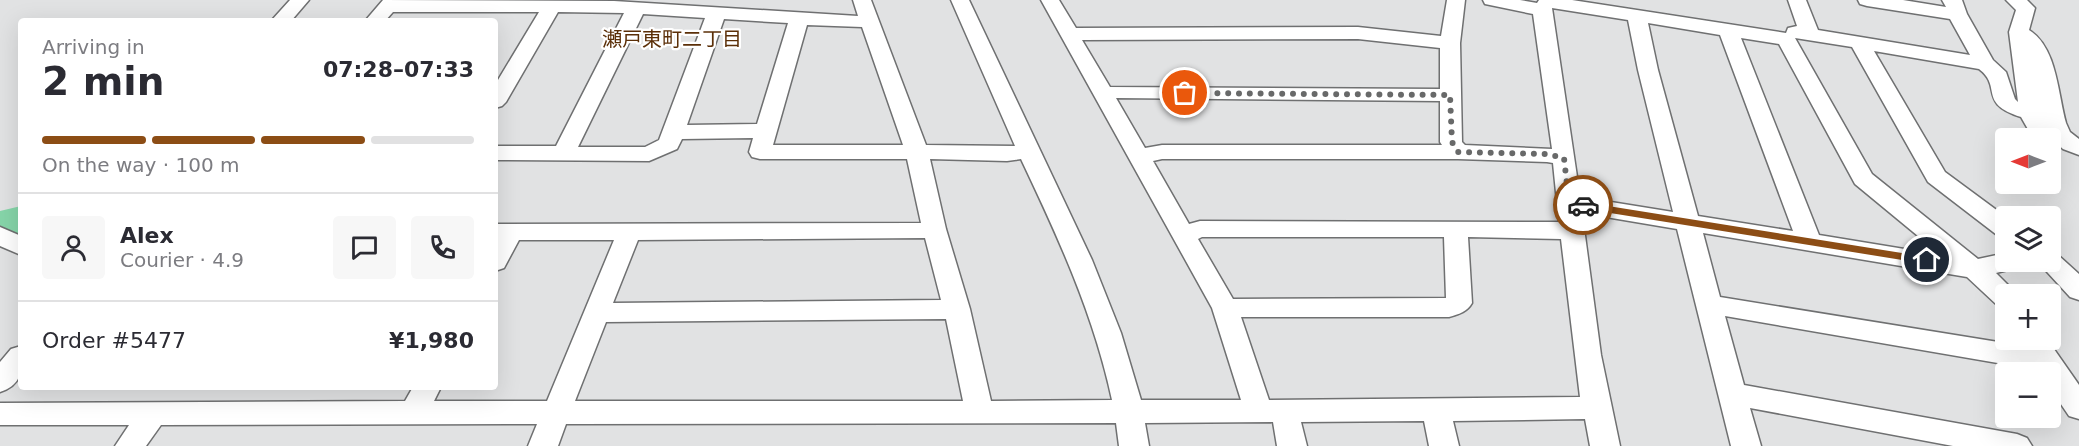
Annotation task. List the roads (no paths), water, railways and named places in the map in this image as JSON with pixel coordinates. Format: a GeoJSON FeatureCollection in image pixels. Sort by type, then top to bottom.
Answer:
{"type":"FeatureCollection","features":[{"type":"Feature","properties":{"kind":"street"},"geometry":{"type":"LineString","coordinates":[[283,18],[300,0]]}},
{"type":"Feature","properties":{"kind":"street"},"geometry":{"type":"LineString","coordinates":[[862,0],[917,152],[934,229],[957,309],[977,394],[977,413]]}},
{"type":"Feature","properties":{"kind":"street"},"geometry":{"type":"LineString","coordinates":[[960,0],[1078,253],[1118,361],[1131,412],[1134,446]]}},
{"type":"Feature","properties":{"kind":"street"},"geometry":{"type":"LineString","coordinates":[[1050,0],[1225,308],[1272,412],[1292,446]]}},
{"type":"Feature","properties":{"kind":"street"},"geometry":{"type":"LineString","coordinates":[[1456,0],[1450,43],[1450,95],[1452,142],[1458,152]]}},
{"type":"Feature","properties":{"kind":"street"},"geometry":{"type":"LineString","coordinates":[[1492,0],[1637,15],[1786,39],[1863,179],[1995,286]]}},
{"type":"Feature","properties":{"kind":"street"},"geometry":{"type":"LineString","coordinates":[[1620,0],[1620,4],[1985,64]]}},
{"type":"Feature","properties":{"kind":"street"},"geometry":{"type":"LineString","coordinates":[[1797,0],[1810,34]]}},
{"type":"Feature","properties":{"kind":"street"},"geometry":{"type":"LineString","coordinates":[[1867,0],[1954,7],[1985,64],[1996,72],[2005,102],[2011,107],[2030,113]]}},
{"type":"Feature","properties":{"kind":"street"},"geometry":{"type":"LineString","coordinates":[[2015,0],[2026,8],[2019,32],[2030,113],[2037,128]]}},
{"type":"Feature","properties":{"kind":"street"},"geometry":{"type":"LineString","coordinates":[[378,18],[391,3],[463,14],[552,6],[859,22],[869,20]]}},
{"type":"Feature","properties":{"kind":"street"},"geometry":{"type":"LineString","coordinates":[[1546,4],[1584,337],[1595,408],[1605,446]]}},
{"type":"Feature","properties":{"kind":"street"},"geometry":{"type":"LineString","coordinates":[[498,97],[552,6]]}},
{"type":"Feature","properties":{"kind":"street"},"geometry":{"type":"LineString","coordinates":[[564,153],[636,9]]}},
{"type":"Feature","properties":{"kind":"street"},"geometry":{"type":"LineString","coordinates":[[498,153],[649,153],[669,144],[716,15]]}},
{"type":"Feature","properties":{"kind":"street"},"geometry":{"type":"LineString","coordinates":[[1637,15],[1648,70],[1746,446]]}},
{"type":"Feature","properties":{"kind":"street"},"geometry":{"type":"LineString","coordinates":[[799,19],[760,152],[1007,154],[1029,151]]}},
{"type":"Feature","properties":{"kind":"street"},"geometry":{"type":"LineString","coordinates":[[1728,30],[1809,241]]}},
{"type":"Feature","properties":{"kind":"street"},"geometry":{"type":"LineString","coordinates":[[2019,32],[2028,34],[2036,46],[2060,135],[2079,148]]}},
{"type":"Feature","properties":{"kind":"street"},"geometry":{"type":"LineString","coordinates":[[1069,34],[1358,33],[1450,43]]}},
{"type":"Feature","properties":{"kind":"street"},"geometry":{"type":"LineString","coordinates":[[1860,43],[1936,177],[1995,221]]}},
{"type":"Feature","properties":{"kind":"street"},"geometry":{"type":"LineString","coordinates":[[1104,96],[1116,92],[1450,95]]}},
{"type":"Feature","properties":{"kind":"street"},"geometry":{"type":"LineString","coordinates":[[675,132],[766,131]]}},
{"type":"Feature","properties":{"kind":"street"},"geometry":{"type":"LineString","coordinates":[[2061,149],[2079,160]]}},
{"type":"Feature","properties":{"kind":"street"},"geometry":{"type":"LineString","coordinates":[[1139,156],[1162,152],[1458,152],[1547,154],[1564,158]]}},
{"type":"Feature","properties":{"kind":"street"},"geometry":{"type":"LineString","coordinates":[[1569,203],[1973,269],[1995,264]]}},
{"type":"Feature","properties":{"kind":"street"},"geometry":{"type":"LineString","coordinates":[[498,251],[503,232],[909,231],[934,229]]}},
{"type":"Feature","properties":{"kind":"street"},"geometry":{"type":"LineString","coordinates":[[1184,235],[1200,229],[1549,229],[1572,232]]}},
{"type":"Feature","properties":{"kind":"street"},"geometry":{"type":"LineString","coordinates":[[1225,308],[1449,308],[1459,303],[1457,240],[1453,229]]}},
{"type":"Feature","properties":{"kind":"street"},"geometry":{"type":"LineString","coordinates":[[543,446],[629,232]]}},
{"type":"Feature","properties":{"kind":"street"},"geometry":{"type":"LineString","coordinates":[[0,235],[18,245]]}},
{"type":"Feature","properties":{"kind":"street"},"geometry":{"type":"LineString","coordinates":[[2061,270],[2079,291]]}},
{"type":"Feature","properties":{"kind":"street"},"geometry":{"type":"LineString","coordinates":[[1708,304],[2054,362]]}},
{"type":"Feature","properties":{"kind":"street"},"geometry":{"type":"LineString","coordinates":[[596,313],[957,309]]}},
{"type":"Feature","properties":{"kind":"street"},"geometry":{"type":"LineString","coordinates":[[0,381],[18,360]]}},
{"type":"Feature","properties":{"kind":"street"},"geometry":{"type":"LineString","coordinates":[[2061,375],[2079,408]]}},
{"type":"Feature","properties":{"kind":"street"},"geometry":{"type":"LineString","coordinates":[[414,412],[425,390]]}},
{"type":"Feature","properties":{"kind":"street"},"geometry":{"type":"LineString","coordinates":[[1732,394],[2017,446]]}},
{"type":"Feature","properties":{"kind":"street"},"geometry":{"type":"LineString","coordinates":[[0,414],[1272,412],[1595,408]]}},
{"type":"Feature","properties":{"kind":"street"},"geometry":{"type":"LineString","coordinates":[[1436,410],[1444,446]]}},
{"type":"Feature","properties":{"kind":"street"},"geometry":{"type":"LineString","coordinates":[[130,446],[154,413]]}},
{"type":"Feature","properties":{"kind":"district","name":"瀬戸東町二丁目"},"geometry":{"type":"Point","coordinates":[672,39]}}]}
